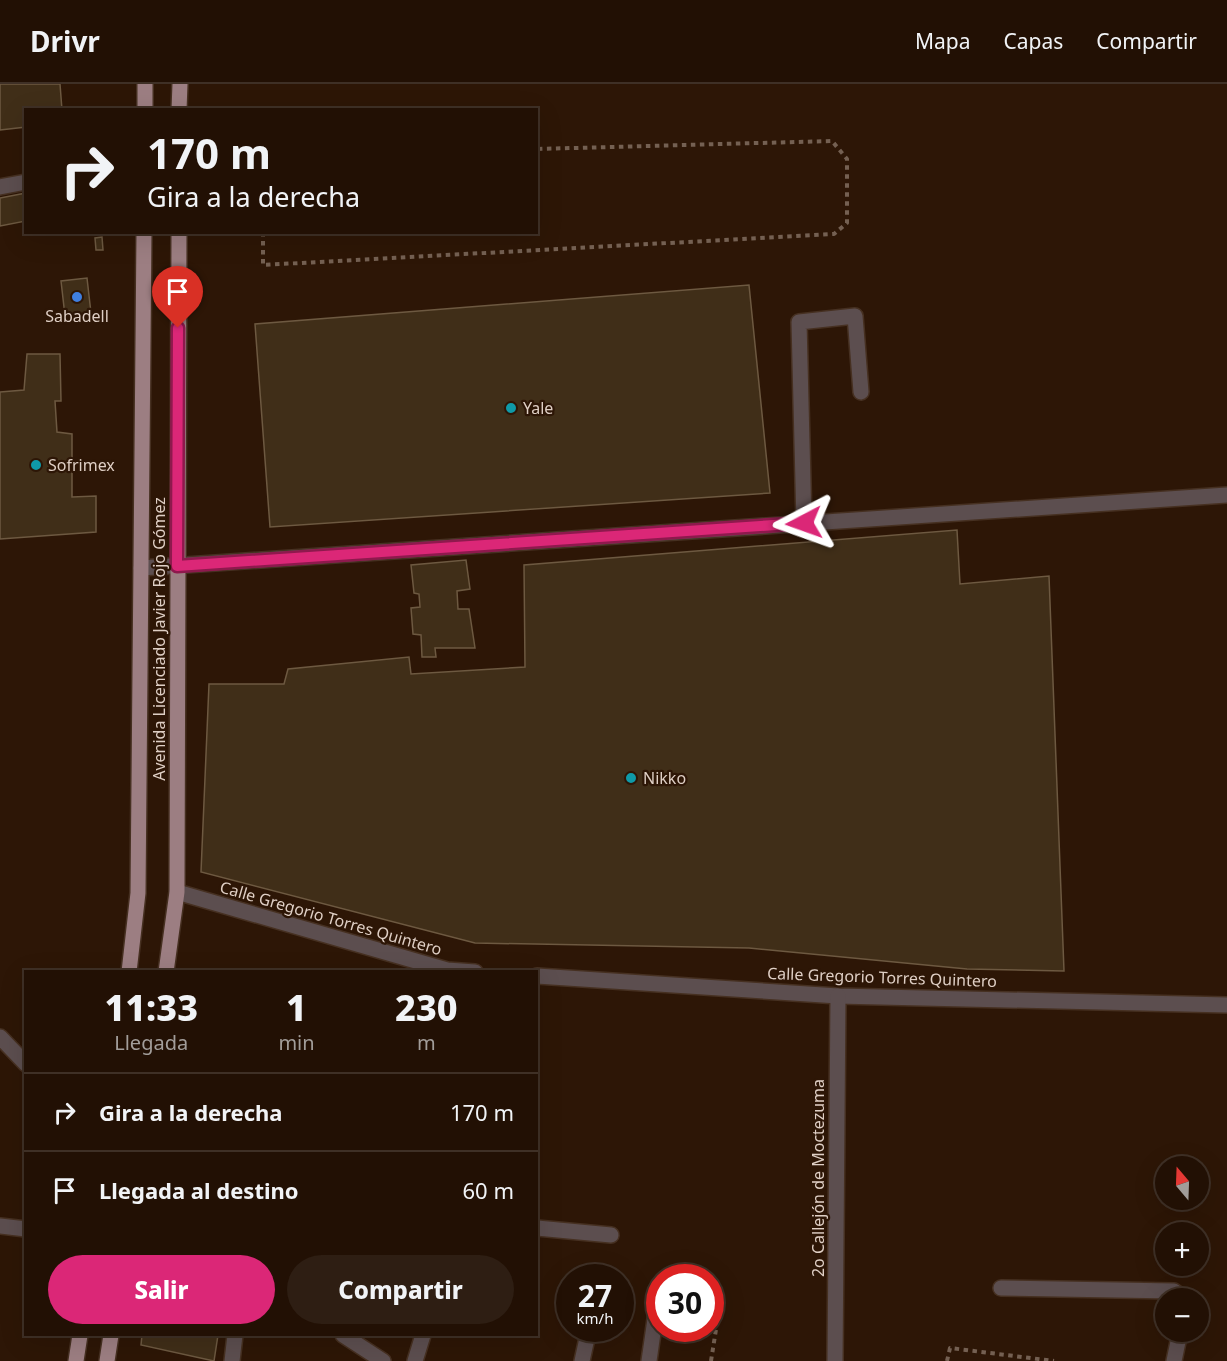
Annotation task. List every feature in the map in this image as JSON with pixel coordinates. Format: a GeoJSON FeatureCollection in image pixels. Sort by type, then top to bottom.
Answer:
{"type":"FeatureCollection","features":[{"type":"Feature","properties":{"kind":"main road"},"geometry":{"type":"LineString","coordinates":[[145,84],[145,108]]}},
{"type":"Feature","properties":{"kind":"main road"},"geometry":{"type":"LineString","coordinates":[[180,84],[180,108]]}},
{"type":"Feature","properties":{"kind":"main road","name":"Avenida Licenciado Javier Rojo Gómez"},"geometry":{"type":"LineString","coordinates":[[129,970],[138,893],[144,234]]}},
{"type":"Feature","properties":{"kind":"main road","name":"Avenida Licenciado Javier Rojo Gómez"},"geometry":{"type":"LineString","coordinates":[[166,970],[177,892],[179,234]]}},
{"type":"Feature","properties":{"kind":"main road"},"geometry":{"type":"LineString","coordinates":[[76,1361],[80,1336]]}},
{"type":"Feature","properties":{"kind":"main road"},"geometry":{"type":"LineString","coordinates":[[107,1361],[111,1336]]}},
{"type":"Feature","properties":{"kind":"street"},"geometry":{"type":"LineString","coordinates":[[0,187],[24,182]]}},
{"type":"Feature","properties":{"kind":"street"},"geometry":{"type":"LineString","coordinates":[[804,523],[799,322],[855,316],[861,392]]}},
{"type":"Feature","properties":{"kind":"street"},"geometry":{"type":"LineString","coordinates":[[141,568],[1227,495]]}},
{"type":"Feature","properties":{"kind":"street","name":"Calle Gregorio Torres Quintero"},"geometry":{"type":"LineString","coordinates":[[177,892],[443,970]]}},
{"type":"Feature","properties":{"kind":"street","name":"Calle Gregorio Torres Quintero"},"geometry":{"type":"LineString","coordinates":[[538,976],[838,996],[1227,1005]]}},
{"type":"Feature","properties":{"kind":"street","name":"2o Callejón de Moctezuma"},"geometry":{"type":"LineString","coordinates":[[835,1361],[838,996]]}},
{"type":"Feature","properties":{"kind":"street"},"geometry":{"type":"LineString","coordinates":[[0,1037],[24,1062]]}},
{"type":"Feature","properties":{"kind":"street"},"geometry":{"type":"LineString","coordinates":[[0,1226],[24,1229]]}},
{"type":"Feature","properties":{"kind":"street"},"geometry":{"type":"LineString","coordinates":[[538,1228],[610,1235]]}},
{"type":"Feature","properties":{"kind":"street"},"geometry":{"type":"LineString","coordinates":[[1001,1288],[1155,1291]]}},
{"type":"Feature","properties":{"kind":"street"},"geometry":{"type":"LineString","coordinates":[[232,1361],[235,1336]]}},
{"type":"Feature","properties":{"kind":"street"},"geometry":{"type":"LineString","coordinates":[[345,1336],[383,1361]]}},
{"type":"Feature","properties":{"kind":"street"},"geometry":{"type":"LineString","coordinates":[[415,1361],[423,1336]]}},
{"type":"Feature","properties":{"kind":"street"},"geometry":{"type":"LineString","coordinates":[[582,1361],[586,1342]]}},
{"type":"Feature","properties":{"kind":"street"},"geometry":{"type":"LineString","coordinates":[[649,1361],[652,1342]]}},
{"type":"Feature","properties":{"kind":"street"},"geometry":{"type":"LineString","coordinates":[[1174,1361],[1178,1342]]}},
{"type":"Feature","properties":{"kind":"path"},"geometry":{"type":"LineString","coordinates":[[263,234],[263,265],[834,234],[847,223],[847,159],[832,141],[538,149]]}},
{"type":"Feature","properties":{"kind":"path"},"geometry":{"type":"LineString","coordinates":[[711,1361],[714,1342]]}},
{"type":"Feature","properties":{"kind":"path"},"geometry":{"type":"LineString","coordinates":[[947,1361],[950,1348],[1054,1361]]}},
{"type":"Feature","properties":{"kind":"building"},"geometry":{"type":"Polygon","coordinates":[[[0,84],[60,84],[62,108],[24,108],[24,127],[0,130],[0,84]]]}},
{"type":"Feature","properties":{"kind":"building"},"geometry":{"type":"Polygon","coordinates":[[[24,193],[24,221],[0,226],[0,198],[24,193]]]}},
{"type":"Feature","properties":{"kind":"building"},"geometry":{"type":"Polygon","coordinates":[[[102,237],[103,250],[96,250],[95,238],[102,237]]]}},
{"type":"Feature","properties":{"kind":"building"},"geometry":{"type":"Polygon","coordinates":[[[87,278],[91,313],[65,316],[61,281],[87,278]]]}},
{"type":"Feature","properties":{"kind":"building","name":"Yale"},"geometry":{"type":"Polygon","coordinates":[[[749,285],[770,493],[270,527],[255,324],[749,285]]]}},
{"type":"Feature","properties":{"kind":"building","name":"Sofrimex"},"geometry":{"type":"Polygon","coordinates":[[[27,354],[60,354],[61,401],[55,401],[57,432],[72,434],[72,497],[96,496],[96,532],[0,539],[0,392],[24,390],[27,354]]]}},
{"type":"Feature","properties":{"kind":"building","name":"Nikko"},"geometry":{"type":"Polygon","coordinates":[[[957,530],[960,584],[1049,576],[1064,971],[967,969],[749,948],[475,943],[201,872],[209,684],[284,684],[288,669],[409,657],[411,674],[525,667],[524,565],[957,530]]]}},
{"type":"Feature","properties":{"kind":"building"},"geometry":{"type":"Polygon","coordinates":[[[466,560],[470,589],[457,591],[458,609],[469,609],[475,648],[435,648],[436,657],[422,657],[421,635],[413,634],[411,608],[420,607],[419,594],[414,593],[411,565],[466,560]]]}},
{"type":"Feature","properties":{"kind":"building"},"geometry":{"type":"Polygon","coordinates":[[[142,1336],[218,1336],[214,1361],[141,1345],[142,1336]]]}},
{"type":"Feature","properties":{"kind":"place","name":"Sabadell"},"geometry":{"type":"Point","coordinates":[77,297]}},
{"type":"Feature","properties":{"kind":"place","name":"Yale"},"geometry":{"type":"Point","coordinates":[511,408]}},
{"type":"Feature","properties":{"kind":"place","name":"Sofrimex"},"geometry":{"type":"Point","coordinates":[36,465]}},
{"type":"Feature","properties":{"kind":"place","name":"Nikko"},"geometry":{"type":"Point","coordinates":[631,778]}},
{"type":"Feature","properties":{"kind":"route"},"geometry":{"type":"LineString","coordinates":[[178,328],[177,566],[804,523]]}}]}
